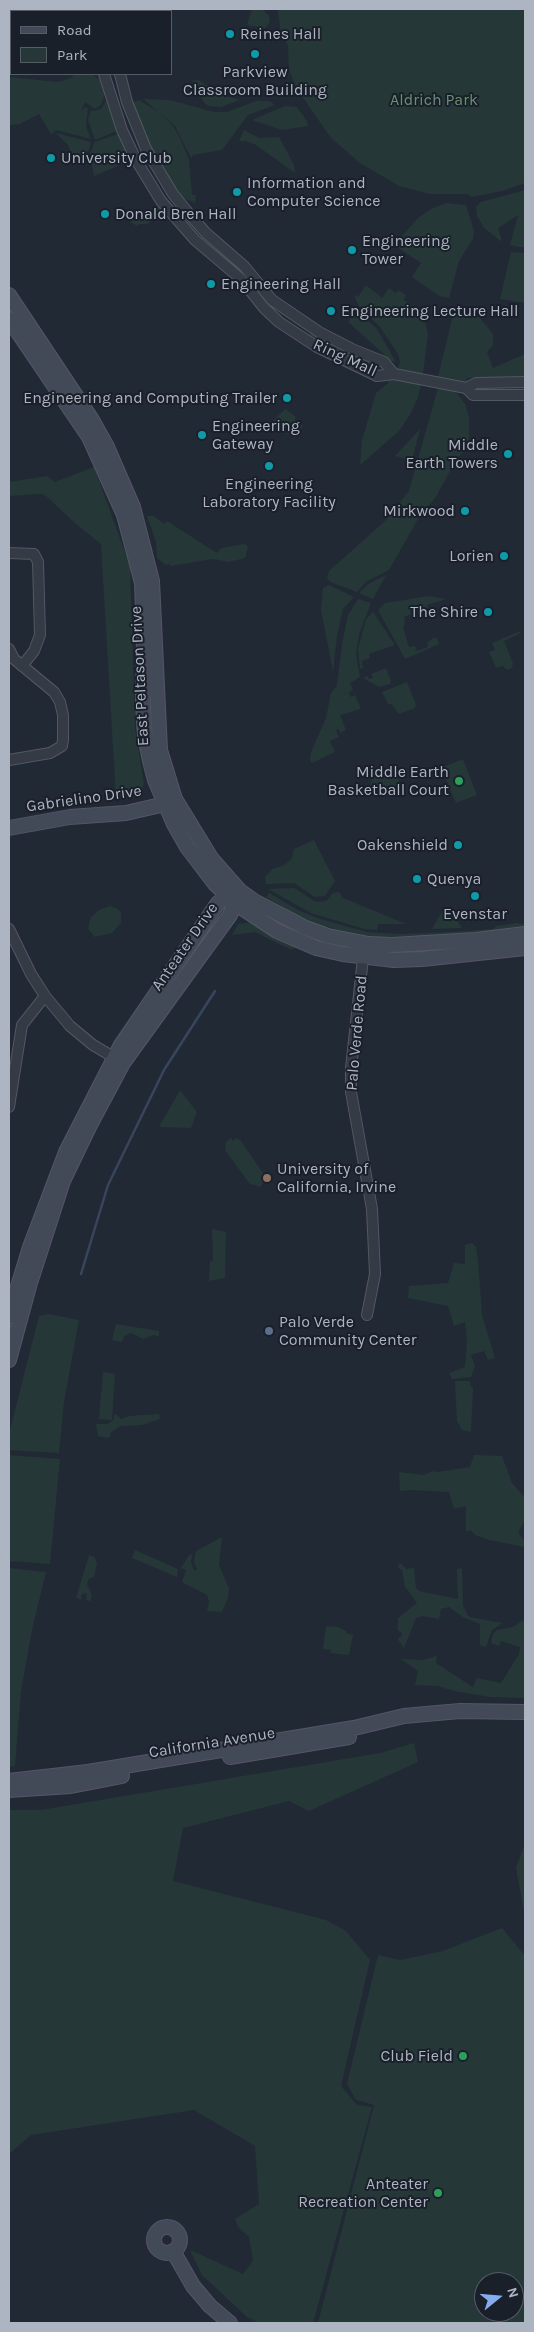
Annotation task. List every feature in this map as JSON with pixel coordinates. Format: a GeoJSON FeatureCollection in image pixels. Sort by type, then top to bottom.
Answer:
{"type":"FeatureCollection","features":[{"type":"Feature","properties":{"kind":"main road","name":"East Peltason Drive"},"geometry":{"type":"LineString","coordinates":[[9,295],[92,420],[113,461],[133,507],[152,581],[157,726],[166,776],[175,799],[197,839],[234,896],[254,901],[306,928],[328,936],[369,944],[416,944],[525,934]]}},
{"type":"Feature","properties":{"kind":"main road","name":"East Peltason Drive"},"geometry":{"type":"LineString","coordinates":[[9,319],[89,437],[124,515],[142,583],[145,736],[155,780],[186,847],[215,884],[234,896],[277,930],[316,948],[363,958],[422,959],[525,948]]}},
{"type":"Feature","properties":{"kind":"main road","name":"Gabrielino Drive"},"geometry":{"type":"LineString","coordinates":[[9,828],[70,817],[126,813],[165,804]]}},
{"type":"Feature","properties":{"kind":"main road","name":"Anteater Drive"},"geometry":{"type":"LineString","coordinates":[[9,1360],[63,1182],[119,1061],[121,1044],[218,902],[234,896]]}},
{"type":"Feature","properties":{"kind":"main road","name":"Anteater Drive"},"geometry":{"type":"LineString","coordinates":[[9,1316],[30,1247],[49,1194],[76,1132],[119,1061]]}},
{"type":"Feature","properties":{"kind":"main road"},"geometry":{"type":"LineString","coordinates":[[26,1301],[24,1290],[48,1210],[49,1194]]}},
{"type":"Feature","properties":{"kind":"main road","name":"California Avenue"},"geometry":{"type":"LineString","coordinates":[[9,1781],[88,1772],[354,1728],[404,1716],[460,1711],[525,1712]]}},
{"type":"Feature","properties":{"kind":"main road","name":"California Avenue"},"geometry":{"type":"LineString","coordinates":[[9,1790],[71,1786],[301,1747],[361,1735],[419,1716]]}},
{"type":"Feature","properties":{"kind":"main road"},"geometry":{"type":"LineString","coordinates":[[173,2252],[193,2286],[210,2306],[230,2323]]}},
{"type":"Feature","properties":{"kind":"street","name":"Ring Mall"},"geometry":{"type":"LineString","coordinates":[[104,75],[122,130],[136,160],[166,209],[195,240],[241,279],[264,308],[290,330],[317,347],[377,376],[396,374]]}},
{"type":"Feature","properties":{"kind":"street","name":"Ring Mall"},"geometry":{"type":"LineString","coordinates":[[120,75],[127,102],[146,149],[173,194],[206,233],[244,266],[272,300],[319,332],[354,350],[384,362],[396,374]]}},
{"type":"Feature","properties":{"kind":"street"},"geometry":{"type":"LineString","coordinates":[[396,374],[466,388],[473,394],[479,395],[525,395]]}},
{"type":"Feature","properties":{"kind":"street"},"geometry":{"type":"LineString","coordinates":[[466,388],[476,383],[525,382]]}},
{"type":"Feature","properties":{"kind":"street"},"geometry":{"type":"LineString","coordinates":[[9,553],[34,554],[38,562],[40,635],[34,651],[22,666]]}},
{"type":"Feature","properties":{"kind":"street"},"geometry":{"type":"LineString","coordinates":[[9,649],[14,659],[54,692],[60,702],[63,715],[62,746],[50,753],[9,760]]}},
{"type":"Feature","properties":{"kind":"street"},"geometry":{"type":"LineString","coordinates":[[9,929],[31,974],[45,996],[70,1026],[119,1061]]}},
{"type":"Feature","properties":{"kind":"street","name":"Palo Verde Road"},"geometry":{"type":"LineString","coordinates":[[363,958],[351,1068],[351,1092],[372,1209],[375,1274],[366,1315]]}},
{"type":"Feature","properties":{"kind":"street"},"geometry":{"type":"LineString","coordinates":[[9,1108],[22,1025],[45,996]]}},
{"type":"Feature","properties":{"kind":"green space"},"geometry":{"type":"Polygon","coordinates":[[[252,9],[262,9],[269,16],[270,22],[265,28],[247,25],[252,9]]]}},
{"type":"Feature","properties":{"kind":"green space","name":"Aldrich Park"},"geometry":{"type":"Polygon","coordinates":[[[278,9],[525,9],[525,183],[502,191],[472,197],[467,194],[430,194],[399,186],[360,163],[331,138],[297,89],[289,70],[288,46],[280,28],[278,9]]]}},
{"type":"Feature","properties":{"kind":"green space"},"geometry":{"type":"Polygon","coordinates":[[[73,75],[93,75],[100,80],[106,92],[101,105],[95,109],[85,102],[81,111],[85,107],[88,108],[86,126],[91,139],[56,130],[51,134],[39,114],[20,124],[9,125],[9,77],[58,82],[71,78],[73,75]]]}},
{"type":"Feature","properties":{"kind":"green space"},"geometry":{"type":"Polygon","coordinates":[[[198,80],[222,95],[240,100],[221,107],[208,106],[192,81],[198,80]]]}},
{"type":"Feature","properties":{"kind":"green space"},"geometry":{"type":"Polygon","coordinates":[[[143,99],[170,100],[214,112],[227,112],[256,101],[269,101],[275,105],[248,115],[222,150],[193,155],[191,158],[175,126],[143,99]]]}},
{"type":"Feature","properties":{"kind":"green space"},"geometry":{"type":"Polygon","coordinates":[[[106,100],[117,131],[95,140],[88,120],[91,110],[94,111],[102,108],[106,100]]]}},
{"type":"Feature","properties":{"kind":"green space"},"geometry":{"type":"Polygon","coordinates":[[[139,100],[160,113],[173,126],[181,140],[189,160],[192,195],[196,195],[195,203],[178,196],[149,148],[131,103],[139,100]]]}},
{"type":"Feature","properties":{"kind":"green space"},"geometry":{"type":"Polygon","coordinates":[[[285,106],[297,107],[307,121],[308,126],[282,130],[252,120],[285,106]]]}},
{"type":"Feature","properties":{"kind":"green space"},"geometry":{"type":"Polygon","coordinates":[[[244,130],[259,138],[279,137],[294,165],[295,173],[256,145],[246,141],[239,141],[244,130]]]}},
{"type":"Feature","properties":{"kind":"green space"},"geometry":{"type":"Polygon","coordinates":[[[56,133],[91,142],[90,148],[83,157],[74,161],[68,145],[56,133]]]}},
{"type":"Feature","properties":{"kind":"green space"},"geometry":{"type":"Polygon","coordinates":[[[118,134],[130,161],[94,176],[92,165],[86,158],[92,150],[94,142],[118,134]]]}},
{"type":"Feature","properties":{"kind":"green space"},"geometry":{"type":"Polygon","coordinates":[[[525,190],[525,247],[519,247],[510,245],[518,215],[498,228],[502,242],[484,228],[477,216],[476,207],[481,202],[525,190]]]}},
{"type":"Feature","properties":{"kind":"green space"},"geometry":{"type":"Polygon","coordinates":[[[446,203],[466,205],[474,231],[473,239],[459,261],[449,298],[439,296],[412,277],[421,263],[394,245],[418,218],[431,209],[446,203]]]}},
{"type":"Feature","properties":{"kind":"green space"},"geometry":{"type":"Polygon","coordinates":[[[159,206],[163,211],[160,216],[147,224],[137,226],[130,222],[159,206]]]}},
{"type":"Feature","properties":{"kind":"green space"},"geometry":{"type":"Polygon","coordinates":[[[511,252],[525,253],[525,303],[500,299],[511,252]]]}},
{"type":"Feature","properties":{"kind":"green space"},"geometry":{"type":"Polygon","coordinates":[[[366,285],[382,298],[389,288],[396,293],[398,290],[406,295],[404,300],[423,316],[428,333],[423,374],[398,369],[400,362],[398,354],[380,327],[359,306],[355,298],[355,295],[358,297],[366,285]]]}},
{"type":"Feature","properties":{"kind":"green space"},"geometry":{"type":"Polygon","coordinates":[[[356,310],[377,329],[396,362],[385,359],[384,354],[348,322],[356,310]]]}},
{"type":"Feature","properties":{"kind":"green space"},"geometry":{"type":"Polygon","coordinates":[[[469,314],[480,318],[493,334],[493,345],[487,352],[493,368],[525,354],[525,376],[467,378],[466,382],[438,377],[453,315],[469,314]]]}},
{"type":"Feature","properties":{"kind":"green space"},"geometry":{"type":"Polygon","coordinates":[[[312,331],[380,364],[377,372],[307,338],[312,331]]]}},
{"type":"Feature","properties":{"kind":"green space"},"geometry":{"type":"Polygon","coordinates":[[[390,378],[421,385],[417,399],[411,413],[399,431],[360,465],[362,440],[376,393],[388,383],[390,378]]]}},
{"type":"Feature","properties":{"kind":"green space"},"geometry":{"type":"Polygon","coordinates":[[[438,388],[456,392],[465,404],[469,417],[469,445],[456,460],[437,495],[418,519],[389,570],[366,582],[357,592],[330,582],[327,578],[329,571],[384,522],[409,491],[438,388]]]}},
{"type":"Feature","properties":{"kind":"green space"},"geometry":{"type":"Polygon","coordinates":[[[285,409],[295,416],[295,421],[303,426],[295,438],[271,423],[285,409]]]}},
{"type":"Feature","properties":{"kind":"green space"},"geometry":{"type":"Polygon","coordinates":[[[420,429],[411,464],[406,459],[395,456],[420,429]]]}},
{"type":"Feature","properties":{"kind":"green space"},"geometry":{"type":"Polygon","coordinates":[[[94,467],[130,566],[135,728],[144,784],[140,795],[116,797],[101,544],[45,495],[9,496],[9,482],[47,476],[55,482],[94,467]]]}},
{"type":"Feature","properties":{"kind":"green space"},"geometry":{"type":"Polygon","coordinates":[[[147,516],[154,516],[164,524],[167,521],[217,553],[221,548],[245,544],[248,547],[245,558],[229,562],[213,559],[166,565],[157,558],[156,542],[147,516]]]}},
{"type":"Feature","properties":{"kind":"green space"},"geometry":{"type":"Polygon","coordinates":[[[386,575],[373,599],[359,593],[368,584],[386,575]]]}},
{"type":"Feature","properties":{"kind":"green space"},"geometry":{"type":"Polygon","coordinates":[[[329,585],[354,597],[343,609],[337,636],[333,672],[321,610],[323,588],[329,585]]]}},
{"type":"Feature","properties":{"kind":"green space"},"geometry":{"type":"Polygon","coordinates":[[[429,596],[446,599],[427,605],[428,609],[421,613],[419,607],[410,611],[411,614],[404,617],[405,623],[403,627],[409,647],[415,646],[417,651],[428,647],[427,643],[433,638],[437,638],[439,644],[405,659],[378,610],[385,603],[429,596]]]}},
{"type":"Feature","properties":{"kind":"green space"},"geometry":{"type":"Polygon","coordinates":[[[358,599],[371,603],[359,635],[356,654],[360,677],[350,683],[353,690],[349,692],[351,697],[355,695],[361,709],[340,715],[346,730],[340,733],[339,729],[336,730],[339,737],[330,741],[335,752],[312,763],[310,760],[311,752],[326,718],[331,693],[337,685],[348,615],[358,599]]]}},
{"type":"Feature","properties":{"kind":"green space"},"geometry":{"type":"Polygon","coordinates":[[[373,612],[395,645],[369,654],[370,658],[362,661],[363,668],[360,669],[358,649],[366,619],[373,612]]]}},
{"type":"Feature","properties":{"kind":"green space"},"geometry":{"type":"Polygon","coordinates":[[[520,631],[521,633],[504,641],[513,663],[512,668],[507,670],[503,666],[496,668],[489,652],[495,650],[492,643],[520,631]]]}},
{"type":"Feature","properties":{"kind":"green space"},"geometry":{"type":"Polygon","coordinates":[[[386,668],[391,681],[390,684],[379,687],[363,678],[367,676],[369,679],[373,678],[371,674],[386,668]]]}},
{"type":"Feature","properties":{"kind":"green space"},"geometry":{"type":"Polygon","coordinates":[[[407,682],[416,705],[415,708],[399,714],[391,704],[388,704],[382,692],[407,682]]]}},
{"type":"Feature","properties":{"kind":"green space","name":"Middle Earth Basketball Court"},"geometry":{"type":"Polygon","coordinates":[[[463,759],[477,795],[456,803],[441,768],[463,759]]]}},
{"type":"Feature","properties":{"kind":"green space"},"geometry":{"type":"Polygon","coordinates":[[[387,774],[398,778],[402,793],[376,797],[369,789],[372,779],[387,774]]]}},
{"type":"Feature","properties":{"kind":"green space"},"geometry":{"type":"Polygon","coordinates":[[[314,840],[335,881],[325,896],[315,897],[294,883],[266,884],[265,877],[272,869],[285,865],[292,858],[294,849],[314,840]]]}},
{"type":"Feature","properties":{"kind":"green space"},"geometry":{"type":"Polygon","coordinates":[[[294,888],[316,902],[326,901],[333,893],[339,892],[343,898],[406,924],[378,924],[377,930],[364,929],[311,913],[268,889],[294,888]]]}},
{"type":"Feature","properties":{"kind":"green space"},"geometry":{"type":"Polygon","coordinates":[[[269,893],[298,910],[320,919],[367,932],[401,934],[466,931],[494,929],[496,926],[517,923],[525,924],[525,928],[434,936],[376,937],[334,929],[316,923],[293,913],[266,897],[269,893]]]}},
{"type":"Feature","properties":{"kind":"green space"},"geometry":{"type":"Polygon","coordinates":[[[110,906],[118,909],[121,913],[121,923],[112,933],[95,937],[88,929],[91,917],[99,910],[110,906]]]}},
{"type":"Feature","properties":{"kind":"green space"},"geometry":{"type":"Polygon","coordinates":[[[450,909],[462,928],[432,929],[443,910],[450,909]]]}},
{"type":"Feature","properties":{"kind":"green space"},"geometry":{"type":"Polygon","coordinates":[[[252,922],[300,948],[290,949],[255,932],[232,935],[238,924],[252,922]]]}},
{"type":"Feature","properties":{"kind":"green space"},"geometry":{"type":"Polygon","coordinates":[[[180,1090],[197,1112],[191,1128],[159,1127],[180,1090]]]}},
{"type":"Feature","properties":{"kind":"green space"},"geometry":{"type":"Polygon","coordinates":[[[231,1138],[233,1141],[236,1138],[241,1141],[263,1173],[264,1181],[261,1187],[250,1184],[225,1150],[226,1142],[231,1138]]]}},
{"type":"Feature","properties":{"kind":"green space"},"geometry":{"type":"Polygon","coordinates":[[[212,1229],[226,1232],[225,1278],[209,1281],[210,1262],[213,1260],[212,1229]]]}},
{"type":"Feature","properties":{"kind":"green space"},"geometry":{"type":"Polygon","coordinates":[[[472,1243],[476,1247],[478,1260],[482,1315],[495,1358],[488,1360],[484,1351],[471,1355],[475,1366],[471,1377],[452,1379],[449,1373],[465,1367],[467,1342],[465,1322],[454,1326],[448,1306],[408,1298],[409,1286],[448,1283],[454,1263],[465,1264],[465,1245],[472,1243]]]}},
{"type":"Feature","properties":{"kind":"green space"},"geometry":{"type":"Polygon","coordinates":[[[48,1314],[79,1320],[64,1402],[59,1453],[9,1450],[9,1434],[39,1316],[48,1314]]]}},
{"type":"Feature","properties":{"kind":"green space"},"geometry":{"type":"Polygon","coordinates":[[[116,1324],[159,1331],[159,1337],[154,1335],[143,1339],[131,1333],[124,1336],[122,1342],[112,1340],[116,1324]]]}},
{"type":"Feature","properties":{"kind":"green space"},"geometry":{"type":"Polygon","coordinates":[[[103,1372],[115,1374],[112,1420],[99,1419],[103,1372]]]}},
{"type":"Feature","properties":{"kind":"green space"},"geometry":{"type":"Polygon","coordinates":[[[455,1381],[470,1381],[471,1387],[473,1387],[471,1432],[462,1430],[457,1421],[455,1381]]]}},
{"type":"Feature","properties":{"kind":"green space"},"geometry":{"type":"Polygon","coordinates":[[[116,1414],[121,1419],[129,1416],[159,1414],[160,1419],[142,1425],[121,1426],[110,1433],[111,1436],[108,1438],[98,1436],[96,1424],[108,1424],[116,1414]]]}},
{"type":"Feature","properties":{"kind":"green space"},"geometry":{"type":"Polygon","coordinates":[[[9,1455],[60,1459],[50,1564],[9,1561],[9,1455]]]}},
{"type":"Feature","properties":{"kind":"green space"},"geometry":{"type":"Polygon","coordinates":[[[474,1455],[502,1456],[512,1483],[525,1498],[525,1520],[519,1530],[519,1534],[525,1541],[525,1547],[489,1540],[475,1535],[471,1530],[466,1532],[466,1506],[454,1509],[449,1492],[400,1491],[399,1472],[424,1475],[433,1471],[470,1467],[474,1455]]]}},
{"type":"Feature","properties":{"kind":"green space"},"geometry":{"type":"Polygon","coordinates":[[[222,1537],[219,1565],[229,1589],[228,1598],[222,1612],[207,1611],[209,1602],[207,1595],[178,1580],[182,1582],[186,1570],[181,1568],[189,1555],[192,1554],[191,1562],[194,1571],[197,1569],[194,1562],[196,1551],[222,1537]]]}},
{"type":"Feature","properties":{"kind":"green space"},"geometry":{"type":"Polygon","coordinates":[[[135,1550],[178,1569],[177,1577],[132,1558],[135,1550]]]}},
{"type":"Feature","properties":{"kind":"green space"},"geometry":{"type":"Polygon","coordinates":[[[89,1555],[95,1557],[97,1564],[94,1577],[89,1579],[87,1584],[92,1595],[90,1601],[84,1600],[87,1599],[86,1593],[81,1595],[82,1600],[76,1598],[89,1555]]]}},
{"type":"Feature","properties":{"kind":"green space"},"geometry":{"type":"Polygon","coordinates":[[[399,1563],[406,1569],[414,1568],[416,1588],[419,1591],[458,1599],[457,1569],[462,1568],[463,1606],[469,1617],[503,1623],[492,1630],[486,1647],[480,1645],[480,1624],[463,1617],[449,1607],[441,1609],[439,1619],[422,1616],[416,1618],[404,1648],[398,1638],[402,1636],[401,1632],[398,1631],[398,1618],[417,1603],[405,1587],[402,1570],[398,1568],[399,1563]]]}},
{"type":"Feature","properties":{"kind":"green space"},"geometry":{"type":"Polygon","coordinates":[[[9,1568],[46,1572],[32,1630],[21,1691],[15,1766],[9,1767],[9,1568]]]}},
{"type":"Feature","properties":{"kind":"green space"},"geometry":{"type":"Polygon","coordinates":[[[525,1621],[525,1698],[490,1697],[454,1691],[438,1686],[415,1685],[418,1671],[401,1659],[423,1660],[437,1656],[436,1663],[473,1687],[477,1678],[501,1683],[519,1654],[520,1647],[501,1641],[499,1646],[491,1643],[493,1634],[497,1630],[513,1627],[525,1621]]]}},
{"type":"Feature","properties":{"kind":"green space"},"geometry":{"type":"Polygon","coordinates":[[[326,1626],[338,1627],[346,1631],[346,1633],[353,1635],[349,1655],[330,1653],[331,1650],[323,1649],[326,1626]]]}},
{"type":"Feature","properties":{"kind":"green space"},"geometry":{"type":"Polygon","coordinates":[[[414,1743],[418,1762],[309,1811],[289,1801],[183,1828],[173,1881],[326,1920],[346,1931],[370,1960],[341,2086],[357,2105],[372,2107],[313,2323],[260,2323],[247,2317],[202,2275],[190,2250],[243,2274],[253,2261],[249,2237],[238,2227],[235,2219],[259,2204],[255,2146],[194,2110],[31,2135],[9,2154],[9,1810],[41,1810],[380,1753],[414,1743]]]}},
{"type":"Feature","properties":{"kind":"green space"},"geometry":{"type":"Polygon","coordinates":[[[525,1843],[525,1917],[516,1868],[525,1843]]]}},
{"type":"Feature","properties":{"kind":"green space","name":"Anteater Recreation Center"},"geometry":{"type":"Polygon","coordinates":[[[502,1928],[525,1956],[525,2323],[318,2323],[374,2105],[356,2100],[347,2084],[378,1955],[400,1960],[443,1951],[502,1928]]]}},
{"type":"Feature","properties":{"kind":"waterway"},"geometry":{"type":"LineString","coordinates":[[81,1274],[108,1185],[164,1070],[215,991]]}},
{"type":"Feature","properties":{"kind":"place","name":"Reines Hall"},"geometry":{"type":"Point","coordinates":[230,34]}},
{"type":"Feature","properties":{"kind":"place","name":"Parkview Classroom Building"},"geometry":{"type":"Point","coordinates":[255,54]}},
{"type":"Feature","properties":{"kind":"place","name":"University Club"},"geometry":{"type":"Point","coordinates":[51,158]}},
{"type":"Feature","properties":{"kind":"place","name":"Information and Computer Science"},"geometry":{"type":"Point","coordinates":[237,192]}},
{"type":"Feature","properties":{"kind":"place","name":"Donald Bren Hall"},"geometry":{"type":"Point","coordinates":[105,214]}},
{"type":"Feature","properties":{"kind":"place","name":"Engineering Tower"},"geometry":{"type":"Point","coordinates":[352,250]}},
{"type":"Feature","properties":{"kind":"place","name":"Engineering Hall"},"geometry":{"type":"Point","coordinates":[211,284]}},
{"type":"Feature","properties":{"kind":"place","name":"Engineering Lecture Hall"},"geometry":{"type":"Point","coordinates":[331,311]}},
{"type":"Feature","properties":{"kind":"place","name":"Engineering and Computing Trailer"},"geometry":{"type":"Point","coordinates":[287,398]}},
{"type":"Feature","properties":{"kind":"place","name":"Engineering Gateway"},"geometry":{"type":"Point","coordinates":[202,435]}},
{"type":"Feature","properties":{"kind":"place","name":"Middle Earth Towers"},"geometry":{"type":"Point","coordinates":[508,454]}},
{"type":"Feature","properties":{"kind":"place","name":"Engineering Laboratory Facility"},"geometry":{"type":"Point","coordinates":[269,466]}},
{"type":"Feature","properties":{"kind":"place","name":"Mirkwood"},"geometry":{"type":"Point","coordinates":[465,511]}},
{"type":"Feature","properties":{"kind":"place","name":"Lorien"},"geometry":{"type":"Point","coordinates":[504,556]}},
{"type":"Feature","properties":{"kind":"place","name":"The Shire"},"geometry":{"type":"Point","coordinates":[488,612]}},
{"type":"Feature","properties":{"kind":"place","name":"Middle Earth Basketball Court"},"geometry":{"type":"Point","coordinates":[459,781]}},
{"type":"Feature","properties":{"kind":"place","name":"Oakenshield"},"geometry":{"type":"Point","coordinates":[458,845]}},
{"type":"Feature","properties":{"kind":"place","name":"Quenya"},"geometry":{"type":"Point","coordinates":[417,879]}},
{"type":"Feature","properties":{"kind":"place","name":"Evenstar"},"geometry":{"type":"Point","coordinates":[475,896]}},
{"type":"Feature","properties":{"kind":"place","name":"University of California, Irvine"},"geometry":{"type":"Point","coordinates":[267,1178]}},
{"type":"Feature","properties":{"kind":"place","name":"Palo Verde Community Center"},"geometry":{"type":"Point","coordinates":[269,1331]}},
{"type":"Feature","properties":{"kind":"place","name":"Club Field"},"geometry":{"type":"Point","coordinates":[463,2056]}},
{"type":"Feature","properties":{"kind":"place","name":"Anteater Recreation Center"},"geometry":{"type":"Point","coordinates":[438,2193]}}]}
